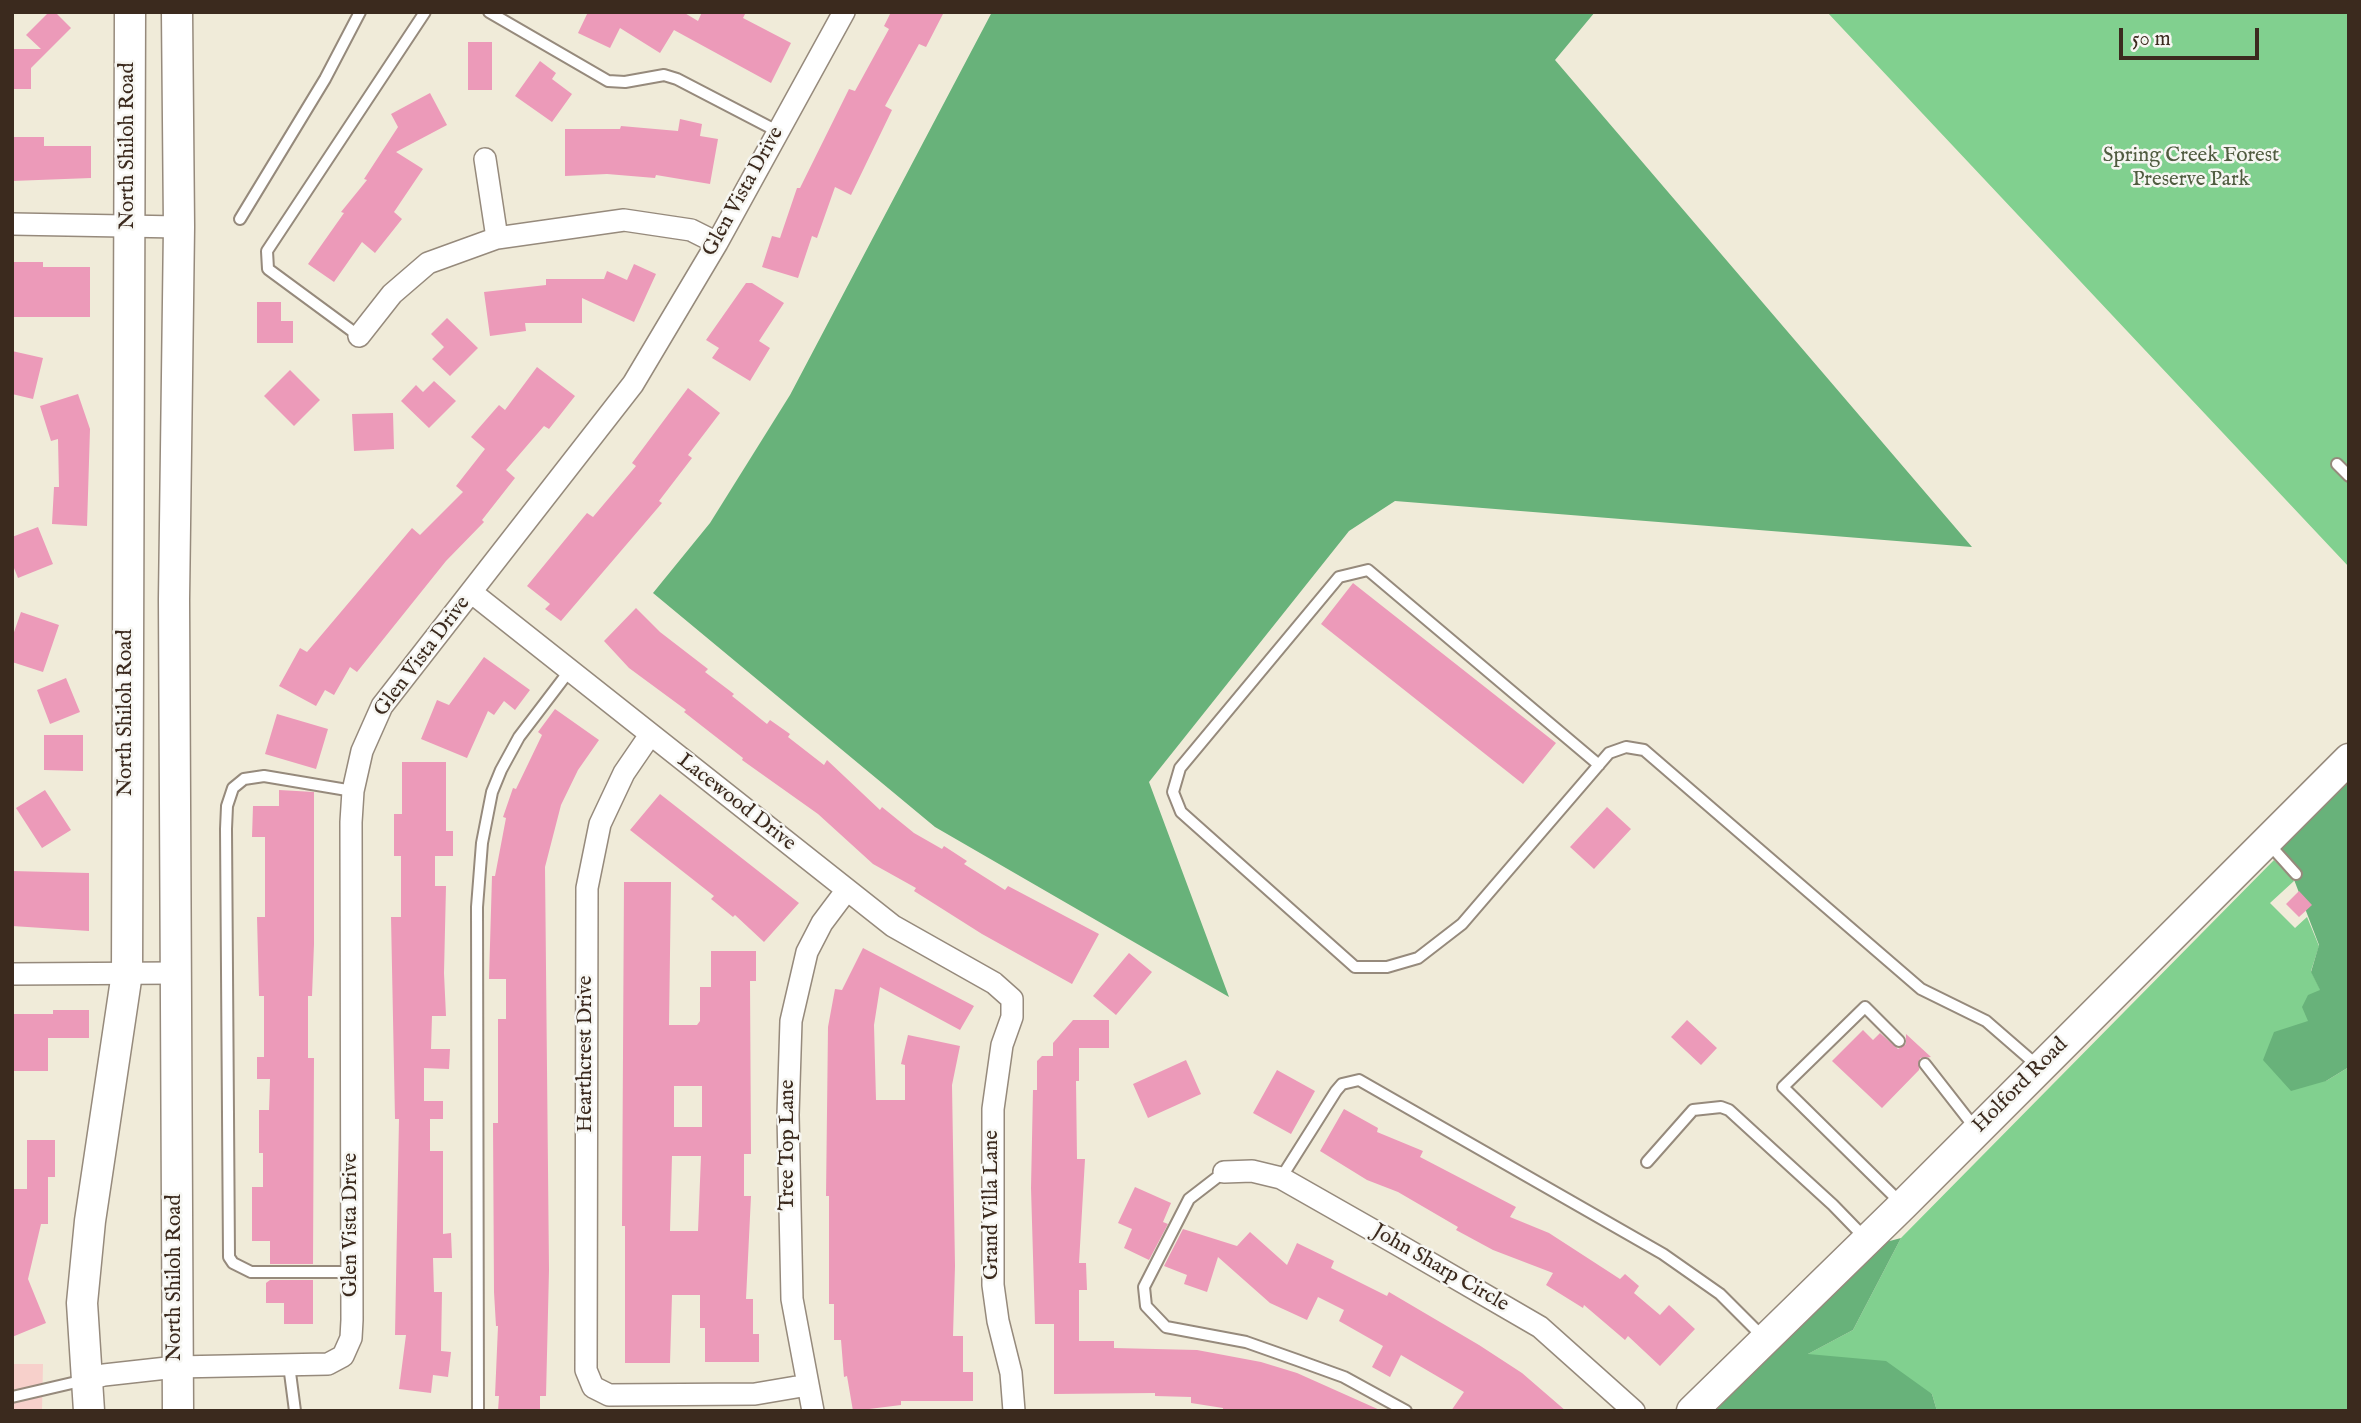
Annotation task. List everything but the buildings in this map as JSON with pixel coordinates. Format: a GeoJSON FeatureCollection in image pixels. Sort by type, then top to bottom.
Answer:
{"type":"FeatureCollection","features":[{"type":"Feature","properties":{"kind":"main road","name":"North Shiloh Road"},"geometry":{"type":"LineString","coordinates":[[89,1411],[82,1303],[85,1264],[127,973],[130,12]]}},
{"type":"Feature","properties":{"kind":"main road","name":"North Shiloh Road"},"geometry":{"type":"LineString","coordinates":[[177,12],[179,227],[174,599],[178,1411]]}},
{"type":"Feature","properties":{"kind":"main road","name":"Holford Road"},"geometry":{"type":"LineString","coordinates":[[1692,1411],[1903,1205],[2349,759]]}},
{"type":"Feature","properties":{"kind":"street","name":"Glen Vista Drive"},"geometry":{"type":"LineString","coordinates":[[85,1380],[104,1375],[176,1367],[328,1364],[343,1356],[352,1338],[353,791],[362,751],[382,706],[633,384],[717,243],[835,15]]}},
{"type":"Feature","properties":{"kind":"street"},"geometry":{"type":"LineString","coordinates":[[485,159],[497,238]]}},
{"type":"Feature","properties":{"kind":"street"},"geometry":{"type":"LineString","coordinates":[[359,336],[391,294],[428,263],[497,238],[624,220],[691,230],[717,243]]}},
{"type":"Feature","properties":{"kind":"street"},"geometry":{"type":"LineString","coordinates":[[12,225],[179,227]]}},
{"type":"Feature","properties":{"kind":"street","name":"Lacewood Drive"},"geometry":{"type":"LineString","coordinates":[[471,592],[892,926],[994,983],[1012,999]]}},
{"type":"Feature","properties":{"kind":"street","name":"Hearthcrest Drive"},"geometry":{"type":"LineString","coordinates":[[650,735],[624,773],[600,824],[587,888],[586,1370],[593,1387],[609,1395],[728,1395],[778,1392],[808,1385]]}},
{"type":"Feature","properties":{"kind":"street","name":"Tree Top Lane"},"geometry":{"type":"LineString","coordinates":[[813,1411],[792,1299],[789,1141],[791,1021],[807,951],[822,923],[846,891]]}},
{"type":"Feature","properties":{"kind":"street"},"geometry":{"type":"LineString","coordinates":[[12,974],[175,973]]}},
{"type":"Feature","properties":{"kind":"street","name":"Grand Villa Lane"},"geometry":{"type":"LineString","coordinates":[[1012,999],[1012,1017],[1002,1045],[993,1109],[993,1284],[998,1321],[1011,1373],[1014,1411]]}},
{"type":"Feature","properties":{"kind":"street","name":"John Sharp Circle"},"geometry":{"type":"LineString","coordinates":[[1224,1172],[1252,1171],[1281,1178],[1540,1327],[1634,1411]]}},
{"type":"Feature","properties":{"kind":"lane"},"geometry":{"type":"LineString","coordinates":[[240,219],[325,79],[360,12]]}},
{"type":"Feature","properties":{"kind":"lane"},"geometry":{"type":"LineString","coordinates":[[359,336],[268,269],[267,251],[425,12]]}},
{"type":"Feature","properties":{"kind":"lane"},"geometry":{"type":"LineString","coordinates":[[489,12],[608,81],[625,82],[664,75],[677,79],[777,131]]}},
{"type":"Feature","properties":{"kind":"lane"},"geometry":{"type":"LineString","coordinates":[[2337,464],[2349,475]]}},
{"type":"Feature","properties":{"kind":"lane"},"geometry":{"type":"LineString","coordinates":[[1599,765],[1368,570],[1339,577],[1180,768],[1173,792],[1181,813],[1355,967],[1387,967],[1418,958],[1462,924],[1599,765],[1609,753],[1626,747],[1644,750],[1921,989],[1986,1021],[2039,1068]]}},
{"type":"Feature","properties":{"kind":"lane"},"geometry":{"type":"LineString","coordinates":[[478,1411],[477,906],[482,843],[492,792],[501,770],[519,737],[570,670]]}},
{"type":"Feature","properties":{"kind":"lane"},"geometry":{"type":"LineString","coordinates":[[352,1272],[251,1272],[233,1263],[229,1257],[226,829],[233,788],[243,779],[264,776],[353,791]]}},
{"type":"Feature","properties":{"kind":"lane"},"geometry":{"type":"LineString","coordinates":[[2267,842],[2296,874]]}},
{"type":"Feature","properties":{"kind":"lane"},"geometry":{"type":"LineString","coordinates":[[1899,1041],[1866,1007],[1783,1087],[1903,1205]]}},
{"type":"Feature","properties":{"kind":"lane"},"geometry":{"type":"LineString","coordinates":[[1925,1064],[1977,1131]]}},
{"type":"Feature","properties":{"kind":"lane"},"geometry":{"type":"LineString","coordinates":[[1281,1178],[1336,1091],[1342,1084],[1359,1080],[1663,1254],[1720,1294],[1765,1339]]}},
{"type":"Feature","properties":{"kind":"lane"},"geometry":{"type":"LineString","coordinates":[[1647,1162],[1693,1110],[1721,1107],[1728,1110],[1814,1188],[1867,1240]]}},
{"type":"Feature","properties":{"kind":"lane"},"geometry":{"type":"LineString","coordinates":[[1224,1172],[1189,1199],[1144,1287],[1146,1306],[1166,1327],[1246,1342],[1284,1355],[1344,1377],[1406,1411]]}},
{"type":"Feature","properties":{"kind":"lane"},"geometry":{"type":"LineString","coordinates":[[289,1366],[295,1411]]}},
{"type":"Feature","properties":{"kind":"lane"},"geometry":{"type":"LineString","coordinates":[[12,1396],[85,1380]]}},
{"type":"Feature","properties":{"kind":"shaded area"},"geometry":{"type":"Polygon","coordinates":[[[12,1364],[43,1364],[42,1411],[12,1411],[12,1364]]]}},
{"type":"Feature","properties":{"kind":"green space"},"geometry":{"type":"Polygon","coordinates":[[[992,12],[1595,12],[1555,60],[1972,547],[1395,501],[1349,531],[1149,782],[1229,997],[935,827],[653,593],[710,523],[790,395],[992,12]]]}},
{"type":"Feature","properties":{"kind":"green space","name":"Spring Creek Forest Preserve Park"},"geometry":{"type":"Polygon","coordinates":[[[1827,12],[2349,12],[2349,567],[1827,12]]]}},
{"type":"Feature","properties":{"kind":"green space"},"geometry":{"type":"Polygon","coordinates":[[[2349,776],[2349,1067],[2326,1081],[2291,1091],[2263,1060],[2274,1032],[2308,1021],[2302,1007],[2308,995],[2320,990],[2311,972],[2319,945],[2280,843],[2349,776]]]}},
{"type":"Feature","properties":{"kind":"green space"},"geometry":{"type":"Polygon","coordinates":[[[2274,860],[2294,881],[2270,903],[2295,928],[2307,917],[2319,946],[2311,971],[2321,991],[2308,1021],[2326,1081],[2349,1067],[2349,1411],[1937,1411],[1932,1394],[1806,1355],[1853,1330],[1901,1238],[2274,860]]]}},
{"type":"Feature","properties":{"kind":"green space"},"geometry":{"type":"Polygon","coordinates":[[[1901,1238],[1853,1330],[1808,1354],[1886,1361],[1932,1394],[1937,1411],[1715,1411],[1886,1242],[1901,1238]]]}}]}
